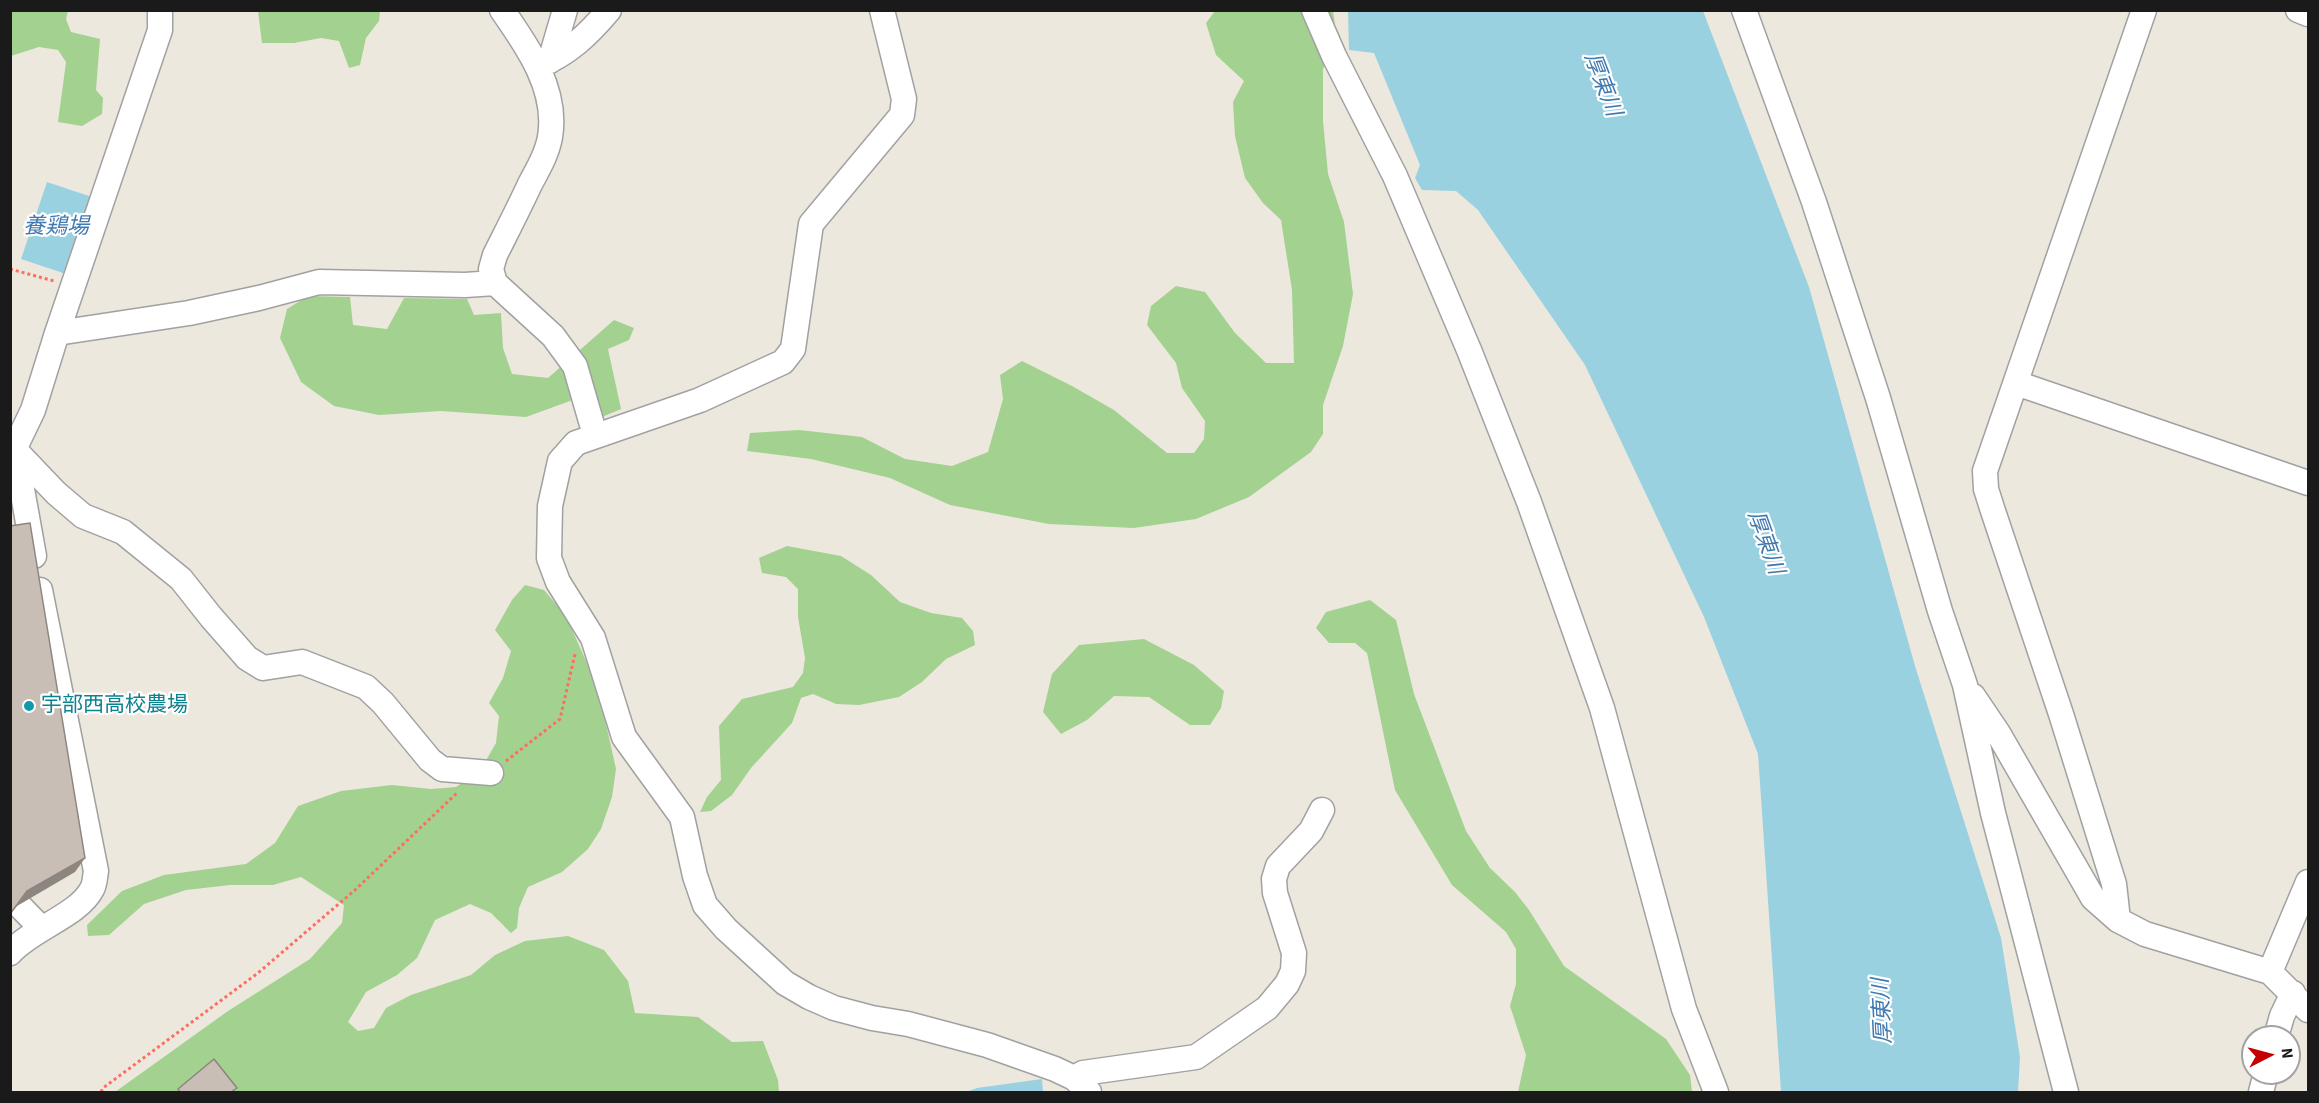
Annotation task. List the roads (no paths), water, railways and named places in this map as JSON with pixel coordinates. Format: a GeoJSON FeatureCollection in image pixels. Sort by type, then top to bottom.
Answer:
{"type":"FeatureCollection","features":[{"type":"Feature","properties":{"kind":"street"},"geometry":{"type":"LineString","coordinates":[[10,953],[17,945],[41,928],[81,903],[93,888],[96,871],[19,528],[13,454],[33,410],[160,30],[160,10]]}},
{"type":"Feature","properties":{"kind":"street"},"geometry":{"type":"LineString","coordinates":[[502,10],[531,51],[544,64]]}},
{"type":"Feature","properties":{"kind":"street"},"geometry":{"type":"LineString","coordinates":[[565,10],[544,64],[552,118],[550,139],[543,158],[495,255],[491,269],[495,283],[553,336],[575,366],[595,435]]}},
{"type":"Feature","properties":{"kind":"street"},"geometry":{"type":"LineString","coordinates":[[544,64],[560,57],[589,33],[609,10]]}},
{"type":"Feature","properties":{"kind":"street"},"geometry":{"type":"LineString","coordinates":[[882,10],[904,99],[902,115],[811,224],[793,349],[783,362],[700,400],[576,443],[560,461],[550,506],[549,558],[558,582],[593,638],[624,737],[682,817],[694,876],[705,905],[726,929],[785,983],[809,997],[834,1008],[908,1024],[987,1046],[1055,1069],[1082,1085],[1083,1073],[1196,1057],[1267,1008],[1287,984],[1293,971],[1294,953],[1275,893],[1274,879],[1278,866],[1311,831],[1322,810]]}},
{"type":"Feature","properties":{"kind":"street"},"geometry":{"type":"LineString","coordinates":[[1314,10],[1334,56],[1395,176],[1469,350],[1529,502],[1602,708],[1684,1010],[1716,1092]]}},
{"type":"Feature","properties":{"kind":"street"},"geometry":{"type":"LineString","coordinates":[[1744,10],[1814,202],[1878,398],[1940,611],[1965,686],[1994,813],[2066,1092]]}},
{"type":"Feature","properties":{"kind":"street"},"geometry":{"type":"LineString","coordinates":[[2118,920],[2114,884],[1986,489],[1985,471],[2144,10]]}},
{"type":"Feature","properties":{"kind":"street"},"geometry":{"type":"LineString","coordinates":[[2298,10],[2308,14]]}},
{"type":"Feature","properties":{"kind":"street"},"geometry":{"type":"LineString","coordinates":[[57,333],[189,313],[319,282],[465,285],[495,283]]}},
{"type":"Feature","properties":{"kind":"street"},"geometry":{"type":"LineString","coordinates":[[2016,383],[2308,483]]}},
{"type":"Feature","properties":{"kind":"street"},"geometry":{"type":"LineString","coordinates":[[13,454],[83,516],[123,532],[182,579],[247,658],[263,668],[302,662],[366,687],[383,703],[430,760],[442,769],[491,773]]}},
{"type":"Feature","properties":{"kind":"street"},"geometry":{"type":"LineString","coordinates":[[1965,686],[1998,733],[2093,898],[2118,920],[2145,934],[2270,972],[2301,1001],[2282,1016],[2279,1025]]}},
{"type":"Feature","properties":{"kind":"street"},"geometry":{"type":"LineString","coordinates":[[2270,972],[2308,882]]}},
{"type":"Feature","properties":{"kind":"street"},"geometry":{"type":"LineString","coordinates":[[10,896],[41,928]]}},
{"type":"Feature","properties":{"kind":"water","name":"厚東川"},"geometry":{"type":"Polygon","coordinates":[[[1348,11],[1703,11],[1809,287],[1915,666],[2001,938],[2020,1057],[2018,1092],[1781,1092],[1758,754],[1704,617],[1585,365],[1478,210],[1456,191],[1422,190],[1415,178],[1420,165],[1374,53],[1349,50],[1348,11]]]}},
{"type":"Feature","properties":{"kind":"water","name":"養鶏場"},"geometry":{"type":"Polygon","coordinates":[[[47,182],[92,197],[66,274],[21,259],[47,182]]]}},
{"type":"Feature","properties":{"kind":"water"},"geometry":{"type":"Polygon","coordinates":[[[1042,1079],[1043,1092],[966,1092],[977,1088],[1042,1079]]]}},
{"type":"Feature","properties":{"kind":"place","name":"宇部西高校農場"},"geometry":{"type":"Point","coordinates":[29,706]}}]}
